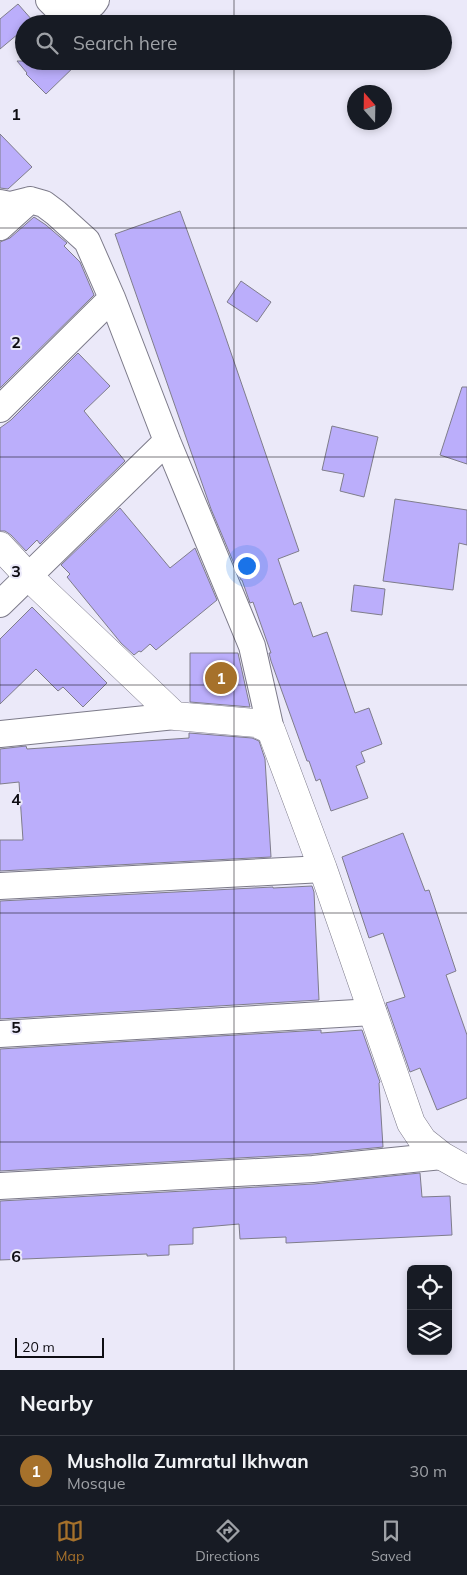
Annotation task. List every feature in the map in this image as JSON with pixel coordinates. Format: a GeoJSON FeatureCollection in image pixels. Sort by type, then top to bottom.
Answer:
{"type":"FeatureCollection","features":[{"type":"Feature","properties":{"kind":"street"},"geometry":{"type":"LineString","coordinates":[[49,0],[54,6],[74,13],[93,4],[96,0]]}},
{"type":"Feature","properties":{"kind":"street"},"geometry":{"type":"LineString","coordinates":[[0,227],[30,200]]}},
{"type":"Feature","properties":{"kind":"street"},"geometry":{"type":"LineString","coordinates":[[0,203],[10,205],[30,200],[44,204],[56,212],[87,241],[112,298],[167,441],[252,646],[271,730],[323,868],[411,1123],[423,1141],[442,1156],[467,1170]]}},
{"type":"Feature","properties":{"kind":"street"},"geometry":{"type":"LineString","coordinates":[[0,409],[112,298]]}},
{"type":"Feature","properties":{"kind":"street"},"geometry":{"type":"LineString","coordinates":[[0,604],[167,441]]}},
{"type":"Feature","properties":{"kind":"street"},"geometry":{"type":"LineString","coordinates":[[0,546],[28,576],[175,716]]}},
{"type":"Feature","properties":{"kind":"street"},"geometry":{"type":"LineString","coordinates":[[0,734],[175,716],[256,723],[271,730]]}},
{"type":"Feature","properties":{"kind":"street"},"geometry":{"type":"LineString","coordinates":[[0,886],[323,868]]}},
{"type":"Feature","properties":{"kind":"street"},"geometry":{"type":"LineString","coordinates":[[0,1034],[373,1012]]}},
{"type":"Feature","properties":{"kind":"street"},"geometry":{"type":"LineString","coordinates":[[0,1186],[313,1169],[442,1156]]}},
{"type":"Feature","properties":{"kind":"building"},"geometry":{"type":"Polygon","coordinates":[[[18,4],[28,15],[15,15],[15,36],[0,49],[0,19],[18,4]]]}},
{"type":"Feature","properties":{"kind":"building"},"geometry":{"type":"Polygon","coordinates":[[[24,70],[71,70],[46,94],[24,70]]]}},
{"type":"Feature","properties":{"kind":"building"},"geometry":{"type":"Polygon","coordinates":[[[0,134],[32,167],[8,189],[0,188],[0,134]]]}},
{"type":"Feature","properties":{"kind":"building"},"geometry":{"type":"Polygon","coordinates":[[[180,211],[218,315],[299,551],[278,559],[294,605],[301,602],[313,637],[327,632],[355,713],[369,708],[382,744],[361,752],[365,762],[356,766],[368,798],[331,811],[320,779],[316,781],[309,761],[307,761],[271,661],[269,653],[271,653],[253,602],[250,603],[211,509],[115,234],[180,211]]]}},
{"type":"Feature","properties":{"kind":"building"},"geometry":{"type":"Polygon","coordinates":[[[34,217],[67,243],[64,246],[80,262],[94,295],[0,388],[0,242],[10,238],[34,217]]]}},
{"type":"Feature","properties":{"kind":"building"},"geometry":{"type":"Polygon","coordinates":[[[241,281],[271,302],[257,322],[227,302],[241,281]]]}},
{"type":"Feature","properties":{"kind":"building"},"geometry":{"type":"Polygon","coordinates":[[[78,353],[110,386],[84,411],[125,461],[40,544],[37,540],[26,551],[11,535],[5,531],[0,531],[0,428],[11,420],[78,353]]]}},
{"type":"Feature","properties":{"kind":"building"},"geometry":{"type":"Polygon","coordinates":[[[462,387],[467,387],[467,464],[440,455],[462,387]]]}},
{"type":"Feature","properties":{"kind":"building"},"geometry":{"type":"Polygon","coordinates":[[[332,426],[378,437],[364,497],[340,491],[344,474],[322,470],[332,426]]]}},
{"type":"Feature","properties":{"kind":"building"},"geometry":{"type":"Polygon","coordinates":[[[395,499],[467,510],[467,545],[459,543],[453,590],[383,581],[395,499]]]}},
{"type":"Feature","properties":{"kind":"building"},"geometry":{"type":"Polygon","coordinates":[[[120,508],[170,568],[195,548],[217,600],[156,650],[150,644],[134,655],[121,643],[67,577],[70,574],[61,565],[120,508]]]}},
{"type":"Feature","properties":{"kind":"building"},"geometry":{"type":"Polygon","coordinates":[[[354,585],[385,589],[382,615],[351,611],[354,585]]]}},
{"type":"Feature","properties":{"kind":"building"},"geometry":{"type":"Polygon","coordinates":[[[32,607],[107,683],[83,707],[63,687],[58,691],[36,669],[0,704],[0,639],[32,607]]]}},
{"type":"Feature","properties":{"kind":"building"},"geometry":{"type":"Polygon","coordinates":[[[190,653],[238,653],[250,707],[190,702],[190,653]]]}},
{"type":"Feature","properties":{"kind":"building"},"geometry":{"type":"Polygon","coordinates":[[[189,733],[252,738],[259,741],[265,759],[271,857],[0,871],[0,840],[23,840],[19,782],[0,784],[0,749],[26,746],[27,749],[189,738],[189,733]]]}},
{"type":"Feature","properties":{"kind":"building"},"geometry":{"type":"Polygon","coordinates":[[[403,833],[425,891],[429,890],[456,971],[446,975],[467,1035],[467,1098],[437,1110],[420,1068],[410,1072],[386,1003],[405,997],[383,933],[369,938],[342,857],[403,833]]]}},
{"type":"Feature","properties":{"kind":"building"},"geometry":{"type":"Polygon","coordinates":[[[312,886],[314,892],[319,1000],[0,1019],[0,901],[312,886]]]}},
{"type":"Feature","properties":{"kind":"building"},"geometry":{"type":"Polygon","coordinates":[[[321,1030],[321,1033],[362,1030],[380,1082],[383,1147],[312,1154],[0,1171],[0,1049],[321,1030]]]}},
{"type":"Feature","properties":{"kind":"building"},"geometry":{"type":"Polygon","coordinates":[[[420,1173],[422,1197],[450,1196],[452,1235],[286,1243],[286,1237],[240,1239],[239,1224],[193,1228],[193,1244],[169,1245],[169,1255],[147,1256],[147,1254],[0,1260],[0,1201],[314,1184],[420,1173]]]}},
{"type":"Feature","properties":{"kind":"place","name":"Musholla Zumratul Ikhwan"},"geometry":{"type":"Point","coordinates":[221,678]}}]}
